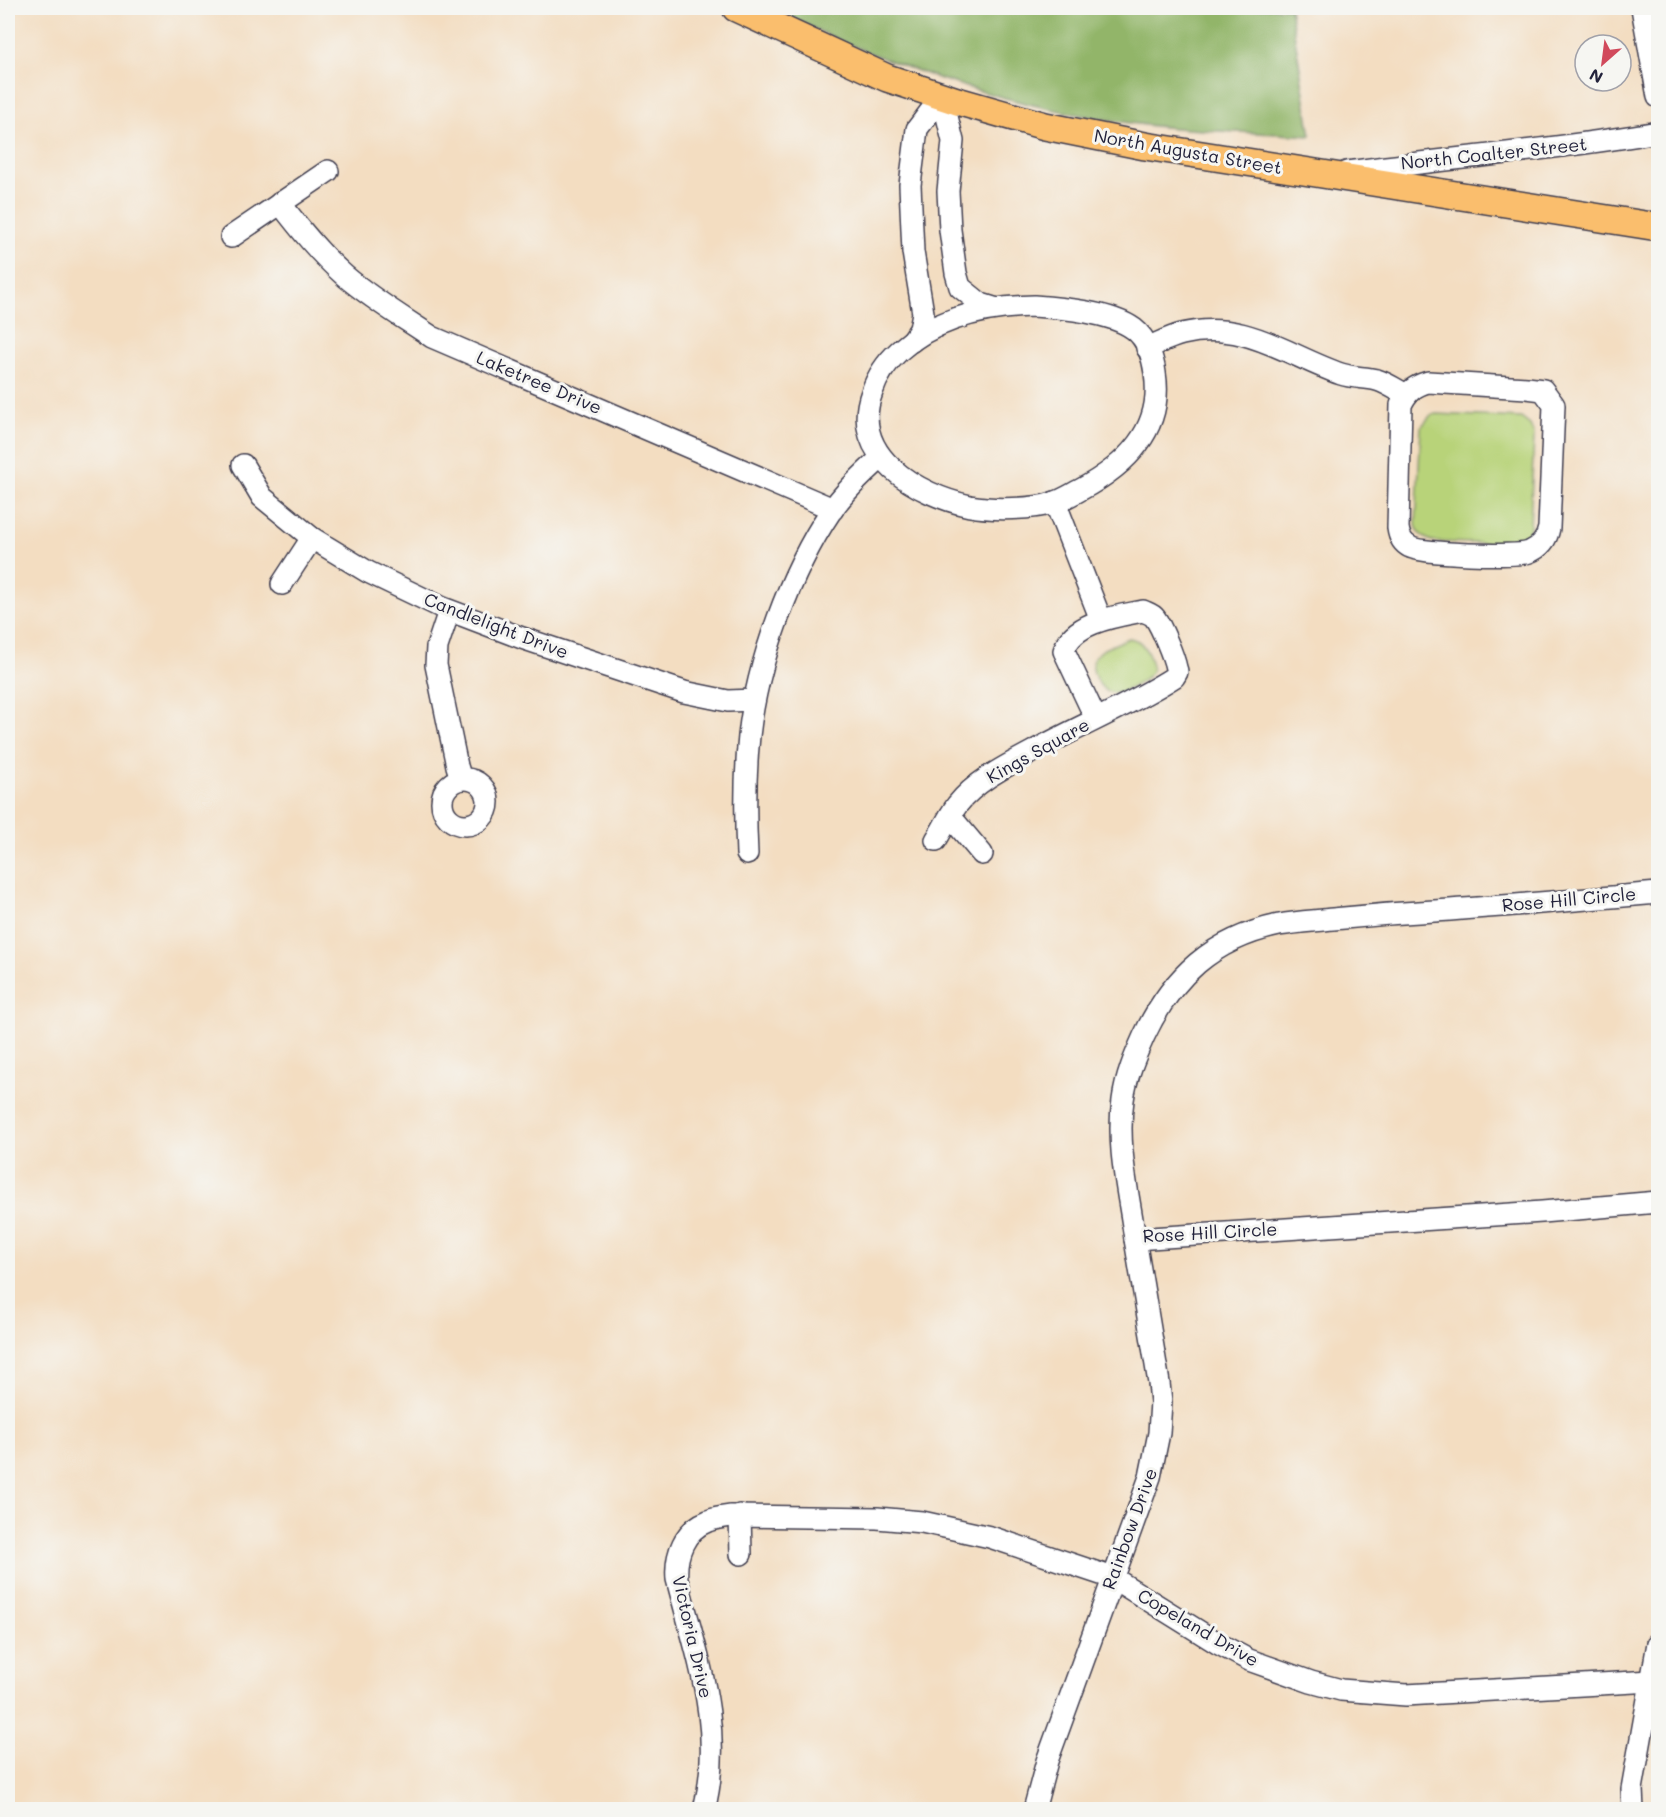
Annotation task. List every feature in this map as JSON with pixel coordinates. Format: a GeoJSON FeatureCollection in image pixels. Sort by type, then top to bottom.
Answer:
{"type":"FeatureCollection","features":[{"type":"Feature","properties":{"kind":"main road","name":"North Augusta Street"},"geometry":{"type":"LineString","coordinates":[[736,8],[887,78],[1017,119],[1145,146],[1659,227]]}},
{"type":"Feature","properties":{"kind":"street"},"geometry":{"type":"LineString","coordinates":[[1642,8],[1659,97]]}},
{"type":"Feature","properties":{"kind":"street"},"geometry":{"type":"LineString","coordinates":[[942,96],[953,141],[948,191],[956,273],[960,287],[981,304],[994,308]]}},
{"type":"Feature","properties":{"kind":"street"},"geometry":{"type":"LineString","coordinates":[[912,341],[920,329],[923,313],[913,252],[910,185],[917,129],[942,96]]}},
{"type":"Feature","properties":{"kind":"street","name":"North Coalter Street"},"geometry":{"type":"LineString","coordinates":[[1329,175],[1409,163],[1570,146],[1659,132]]}},
{"type":"Feature","properties":{"kind":"street"},"geometry":{"type":"LineString","coordinates":[[231,237],[328,171]]}},
{"type":"Feature","properties":{"kind":"street","name":"Laketree Drive"},"geometry":{"type":"LineString","coordinates":[[280,203],[308,239],[343,274],[376,300],[432,337],[833,509]]}},
{"type":"Feature","properties":{"kind":"street"},"geometry":{"type":"LineString","coordinates":[[1054,307],[1100,316],[1125,324],[1142,337],[1154,366],[1156,387],[1152,417],[1146,432],[1129,455],[1112,471],[1055,502],[1007,508],[962,504],[922,489],[894,471],[881,458],[872,440],[867,423],[870,397],[876,381],[894,356],[912,341],[955,319],[994,308],[1054,307]]}},
{"type":"Feature","properties":{"kind":"street"},"geometry":{"type":"LineString","coordinates":[[1148,348],[1179,335],[1194,332],[1239,333],[1267,341],[1341,374],[1378,381],[1406,395]]}},
{"type":"Feature","properties":{"kind":"street"},"geometry":{"type":"LineString","coordinates":[[1428,382],[1542,390],[1554,405],[1549,528],[1541,545],[1532,552],[1520,554],[1427,551],[1413,549],[1404,543],[1398,528],[1401,405],[1406,395],[1417,385],[1428,382]]}},
{"type":"Feature","properties":{"kind":"street"},"geometry":{"type":"LineString","coordinates":[[747,854],[745,815],[747,751],[761,670],[786,600],[807,554],[833,509],[881,458]]}},
{"type":"Feature","properties":{"kind":"street","name":"Candlelight Drive"},"geometry":{"type":"LineString","coordinates":[[243,465],[262,497],[312,538],[368,572],[449,611],[684,692],[728,701],[754,700]]}},
{"type":"Feature","properties":{"kind":"street"},"geometry":{"type":"LineString","coordinates":[[1055,502],[1101,620]]}},
{"type":"Feature","properties":{"kind":"street"},"geometry":{"type":"LineString","coordinates":[[282,584],[312,538]]}},
{"type":"Feature","properties":{"kind":"street"},"geometry":{"type":"LineString","coordinates":[[449,611],[437,647],[436,664],[461,779]]}},
{"type":"Feature","properties":{"kind":"street","name":"Kings Square"},"geometry":{"type":"LineString","coordinates":[[936,840],[958,804],[972,790],[1003,767],[1142,696],[1174,677],[1177,668],[1157,621],[1143,611],[1101,620],[1075,634],[1067,643],[1065,651],[1096,719]]}},
{"type":"Feature","properties":{"kind":"street"},"geometry":{"type":"LineString","coordinates":[[950,816],[982,854]]}},
{"type":"Feature","properties":{"kind":"street","name":"Rose Hill Circle"},"geometry":{"type":"LineString","coordinates":[[1658,1202],[1135,1239],[1121,1140],[1122,1110],[1128,1075],[1139,1047],[1162,1002],[1187,972],[1209,955],[1245,935],[1291,923],[1377,914],[1659,893]]}},
{"type":"Feature","properties":{"kind":"street","name":"Rainbow Drive"},"geometry":{"type":"LineString","coordinates":[[1034,1809],[1047,1761],[1152,1471],[1160,1427],[1159,1383],[1135,1239]]}},
{"type":"Feature","properties":{"kind":"street"},"geometry":{"type":"LineString","coordinates":[[740,1515],[741,1554]]}},
{"type":"Feature","properties":{"kind":"street","name":"Victoria Drive"},"geometry":{"type":"LineString","coordinates":[[704,1809],[712,1759],[710,1714],[677,1579],[679,1552],[684,1541],[697,1527],[710,1520],[740,1515],[825,1517]]}},
{"type":"Feature","properties":{"kind":"street","name":"Copeland Drive"},"geometry":{"type":"LineString","coordinates":[[825,1517],[877,1518],[943,1526],[990,1537],[1113,1578],[1249,1660],[1341,1690],[1406,1695],[1652,1681]]}},
{"type":"Feature","properties":{"kind":"street"},"geometry":{"type":"LineString","coordinates":[[1633,1809],[1632,1789],[1659,1643]]}},
{"type":"Feature","properties":{"kind":"green space"},"geometry":{"type":"Polygon","coordinates":[[[773,8],[1290,8],[1311,136],[1192,129],[1123,122],[1019,102],[917,71],[820,31],[773,8]]]}},
{"type":"Feature","properties":{"kind":"green space"},"geometry":{"type":"Polygon","coordinates":[[[1431,415],[1521,418],[1530,425],[1534,435],[1530,526],[1529,533],[1524,540],[1515,544],[1434,542],[1420,534],[1416,525],[1421,427],[1431,415]]]}},
{"type":"Feature","properties":{"kind":"green space"},"geometry":{"type":"Polygon","coordinates":[[[1129,638],[1138,641],[1143,646],[1151,661],[1152,670],[1146,678],[1131,688],[1116,693],[1106,691],[1095,676],[1094,657],[1104,649],[1129,638]]]}}]}
